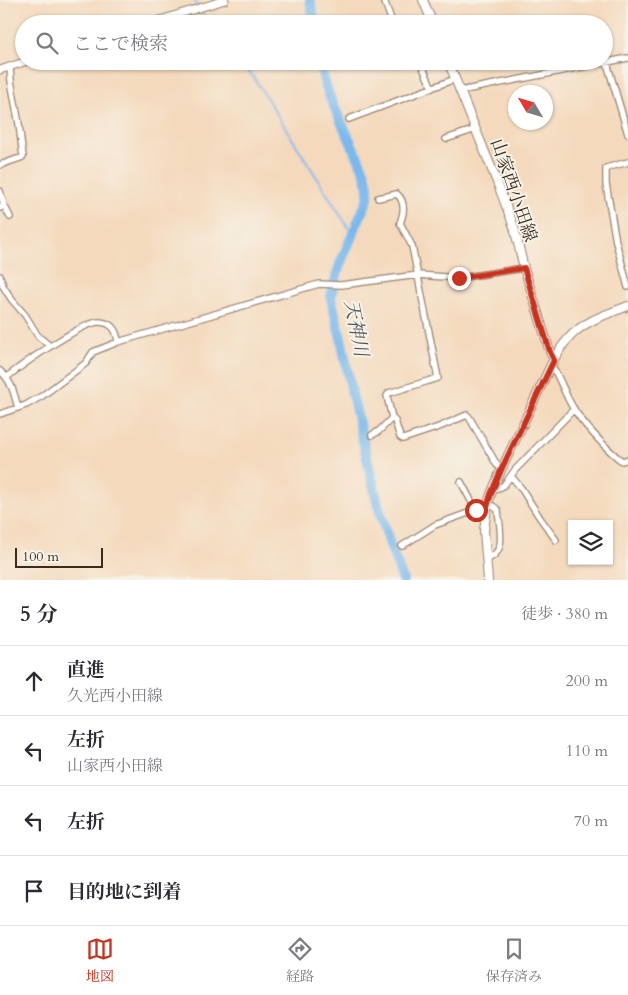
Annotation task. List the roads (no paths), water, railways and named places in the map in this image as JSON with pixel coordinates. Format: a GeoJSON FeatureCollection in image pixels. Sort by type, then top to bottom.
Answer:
{"type":"FeatureCollection","features":[{"type":"Feature","properties":{"kind":"main road"},"geometry":{"type":"LineString","coordinates":[[423,0],[429,15]]}},
{"type":"Feature","properties":{"kind":"main road","name":"山家西小田線"},"geometry":{"type":"LineString","coordinates":[[452,70],[514,227],[524,268],[553,362]]}},
{"type":"Feature","properties":{"kind":"main road"},"geometry":{"type":"LineString","coordinates":[[488,580],[484,531],[487,507],[502,468],[558,352],[569,337],[581,328],[605,315],[627,309]]}},
{"type":"Feature","properties":{"kind":"street"},"geometry":{"type":"LineString","coordinates":[[176,15],[224,0]]}},
{"type":"Feature","properties":{"kind":"street"},"geometry":{"type":"LineString","coordinates":[[384,0],[389,15]]}},
{"type":"Feature","properties":{"kind":"street"},"geometry":{"type":"LineString","coordinates":[[613,62],[628,58]]}},
{"type":"Feature","properties":{"kind":"street"},"geometry":{"type":"LineString","coordinates":[[0,70],[15,65]]}},
{"type":"Feature","properties":{"kind":"street"},"geometry":{"type":"LineString","coordinates":[[0,165],[23,158],[10,67]]}},
{"type":"Feature","properties":{"kind":"street"},"geometry":{"type":"LineString","coordinates":[[424,70],[432,88]]}},
{"type":"Feature","properties":{"kind":"street"},"geometry":{"type":"LineString","coordinates":[[460,91],[570,70]]}},
{"type":"Feature","properties":{"kind":"street"},"geometry":{"type":"LineString","coordinates":[[609,70],[628,134]]}},
{"type":"Feature","properties":{"kind":"street"},"geometry":{"type":"LineString","coordinates":[[349,119],[455,79]]}},
{"type":"Feature","properties":{"kind":"street"},"geometry":{"type":"LineString","coordinates":[[446,139],[476,129]]}},
{"type":"Feature","properties":{"kind":"street"},"geometry":{"type":"LineString","coordinates":[[628,162],[606,168],[606,184],[616,242],[628,287]]}},
{"type":"Feature","properties":{"kind":"street"},"geometry":{"type":"LineString","coordinates":[[0,192],[2,206],[10,217]]}},
{"type":"Feature","properties":{"kind":"street"},"geometry":{"type":"LineString","coordinates":[[378,198],[397,194],[400,196],[404,213],[400,223],[412,246],[438,378],[388,393],[392,418],[395,421],[400,437],[403,439],[467,415],[498,465],[502,468]]}},
{"type":"Feature","properties":{"kind":"street"},"geometry":{"type":"LineString","coordinates":[[0,414],[18,408],[42,396],[86,363],[93,352],[118,342],[319,284],[339,285],[418,274],[459,278],[524,268]]}},
{"type":"Feature","properties":{"kind":"street"},"geometry":{"type":"LineString","coordinates":[[0,276],[3,286],[12,300],[38,336],[50,346]]}},
{"type":"Feature","properties":{"kind":"street"},"geometry":{"type":"LineString","coordinates":[[6,377],[50,346],[90,324],[98,322],[114,328],[117,333],[118,342]]}},
{"type":"Feature","properties":{"kind":"street"},"geometry":{"type":"LineString","coordinates":[[553,362],[574,409],[583,421],[614,455],[622,461],[628,459]]}},
{"type":"Feature","properties":{"kind":"street"},"geometry":{"type":"LineString","coordinates":[[0,371],[12,387],[18,408]]}},
{"type":"Feature","properties":{"kind":"street"},"geometry":{"type":"LineString","coordinates":[[493,489],[501,487],[574,409]]}},
{"type":"Feature","properties":{"kind":"street"},"geometry":{"type":"LineString","coordinates":[[372,435],[392,418]]}},
{"type":"Feature","properties":{"kind":"street"},"geometry":{"type":"LineString","coordinates":[[511,476],[556,540]]}},
{"type":"Feature","properties":{"kind":"street"},"geometry":{"type":"LineString","coordinates":[[461,482],[476,510]]}},
{"type":"Feature","properties":{"kind":"street"},"geometry":{"type":"LineString","coordinates":[[402,546],[435,525],[493,506],[498,510],[501,544],[496,555],[492,558],[486,558]]}},
{"type":"Feature","properties":{"kind":"waterway"},"geometry":{"type":"LineString","coordinates":[[194,0],[198,7]]}},
{"type":"Feature","properties":{"kind":"waterway","name":"天神川"},"geometry":{"type":"LineString","coordinates":[[310,0],[313,15]]}},
{"type":"Feature","properties":{"kind":"waterway"},"geometry":{"type":"LineString","coordinates":[[201,11],[203,15]]}},
{"type":"Feature","properties":{"kind":"waterway"},"geometry":{"type":"LineString","coordinates":[[247,70],[254,78],[353,235]]}},
{"type":"Feature","properties":{"kind":"waterway","name":"天神川"},"geometry":{"type":"LineString","coordinates":[[322,70],[329,95],[362,166],[368,184],[368,198],[340,264],[331,298],[378,505],[403,580]]}}]}
